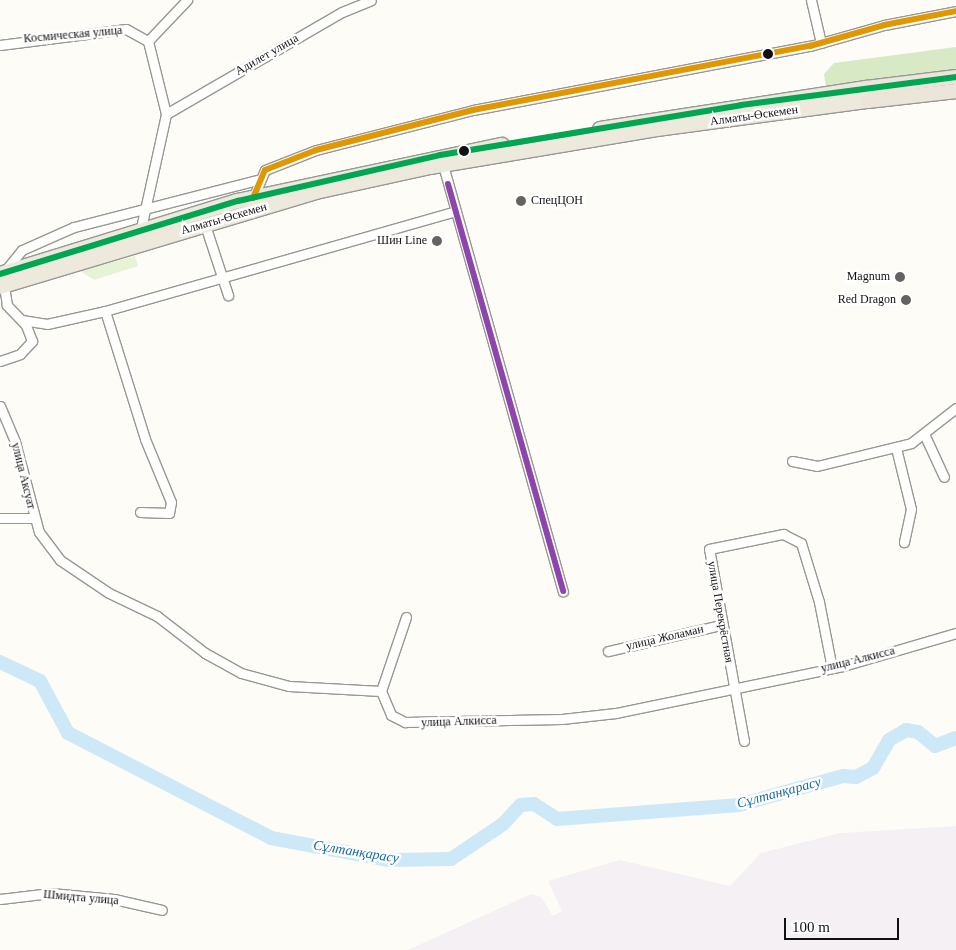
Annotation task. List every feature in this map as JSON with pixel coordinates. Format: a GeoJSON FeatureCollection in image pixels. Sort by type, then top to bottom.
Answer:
{"type":"FeatureCollection","features":[{"type":"Feature","properties":{"kind":"highway","name":"Алматы-Өскемен"},"geometry":{"type":"LineString","coordinates":[[867,95],[956,77]]}},
{"type":"Feature","properties":{"kind":"highway","name":"Алматы-Өскемен"},"geometry":{"type":"LineString","coordinates":[[867,95],[956,91]]}},
{"type":"Feature","properties":{"kind":"main road","name":"Алматы-Өскемен"},"geometry":{"type":"LineString","coordinates":[[2,280],[141,228],[253,198],[298,192],[443,165],[867,95]]}},
{"type":"Feature","properties":{"kind":"main road","name":"Алматы-Өскемен"},"geometry":{"type":"LineString","coordinates":[[2,280],[205,225],[298,192],[440,155],[867,95]]}},
{"type":"Feature","properties":{"kind":"street"},"geometry":{"type":"LineString","coordinates":[[141,228],[166,114],[148,41],[187,0]]}},
{"type":"Feature","properties":{"kind":"street","name":"Адилет улица"},"geometry":{"type":"LineString","coordinates":[[166,114],[342,12],[371,0]]}},
{"type":"Feature","properties":{"kind":"street"},"geometry":{"type":"LineString","coordinates":[[811,0],[821,43]]}},
{"type":"Feature","properties":{"kind":"street"},"geometry":{"type":"LineString","coordinates":[[0,361],[20,354],[32,341],[22,320],[7,305],[2,280],[22,250],[74,227],[257,180],[278,161],[474,110],[821,43],[956,11]]}},
{"type":"Feature","properties":{"kind":"street","name":"Космическая улица"},"geometry":{"type":"LineString","coordinates":[[0,45],[126,30],[148,41]]}},
{"type":"Feature","properties":{"kind":"street"},"geometry":{"type":"LineString","coordinates":[[443,165],[563,591]]}},
{"type":"Feature","properties":{"kind":"street"},"geometry":{"type":"LineString","coordinates":[[253,198],[257,180]]}},
{"type":"Feature","properties":{"kind":"street"},"geometry":{"type":"LineString","coordinates":[[22,320],[47,324],[105,311],[455,211]]}},
{"type":"Feature","properties":{"kind":"street"},"geometry":{"type":"LineString","coordinates":[[205,225],[220,277],[228,295]]}},
{"type":"Feature","properties":{"kind":"street"},"geometry":{"type":"LineString","coordinates":[[105,311],[145,439],[171,502],[169,513],[140,512]]}},
{"type":"Feature","properties":{"kind":"street","name":"улица Аксуат"},"geometry":{"type":"LineString","coordinates":[[0,406],[15,442],[34,518]]}},
{"type":"Feature","properties":{"kind":"street"},"geometry":{"type":"LineString","coordinates":[[792,461],[818,466],[896,448],[925,436],[956,408]]}},
{"type":"Feature","properties":{"kind":"street"},"geometry":{"type":"LineString","coordinates":[[925,436],[944,477]]}},
{"type":"Feature","properties":{"kind":"street"},"geometry":{"type":"LineString","coordinates":[[896,448],[911,509],[904,542]]}},
{"type":"Feature","properties":{"kind":"street"},"geometry":{"type":"LineString","coordinates":[[0,518],[34,518],[60,560],[109,593],[157,616],[205,653],[241,673],[289,686],[381,691],[406,617]]}},
{"type":"Feature","properties":{"kind":"street","name":"улица Перекрёстная"},"geometry":{"type":"LineString","coordinates":[[744,740],[733,689],[709,549],[783,534],[801,543],[819,602],[832,668]]}},
{"type":"Feature","properties":{"kind":"street","name":"улица Жоламан"},"geometry":{"type":"LineString","coordinates":[[608,651],[722,624]]}},
{"type":"Feature","properties":{"kind":"street","name":"улица Алкисса"},"geometry":{"type":"LineString","coordinates":[[381,691],[391,715],[421,724],[616,713],[832,668],[956,633]]}},
{"type":"Feature","properties":{"kind":"street","name":"Шмидта улица"},"geometry":{"type":"LineString","coordinates":[[0,899],[51,894],[114,899],[162,910]]}},
{"type":"Feature","properties":{"kind":"shaded area"},"geometry":{"type":"Polygon","coordinates":[[[956,826],[956,950],[408,950],[531,894],[541,897],[553,916],[562,911],[548,881],[620,860],[730,886],[761,853],[841,833],[956,826]]]}},
{"type":"Feature","properties":{"kind":"green space"},"geometry":{"type":"Polygon","coordinates":[[[956,47],[956,71],[826,87],[824,74],[834,63],[956,47]]]}},
{"type":"Feature","properties":{"kind":"green space"},"geometry":{"type":"Polygon","coordinates":[[[135,256],[138,266],[94,280],[80,271],[135,256]]]}},
{"type":"Feature","properties":{"kind":"waterway","name":"Сұлтанқарасу"},"geometry":{"type":"LineString","coordinates":[[0,662],[40,681],[68,733],[271,838],[388,860],[451,859],[503,824],[521,805],[534,804],[557,819],[739,805],[843,776],[856,777],[873,768],[889,740],[906,730],[918,732],[935,746],[956,738]]}},
{"type":"Feature","properties":{"kind":"transit line"},"geometry":{"type":"LineString","coordinates":[[253,198],[265,170],[316,150],[473,110],[810,46],[884,25],[956,11]]}},
{"type":"Feature","properties":{"kind":"transit line"},"geometry":{"type":"LineString","coordinates":[[0,274],[238,201],[440,155],[741,105],[956,77]]}},
{"type":"Feature","properties":{"kind":"transit line"},"geometry":{"type":"LineString","coordinates":[[448,184],[563,591]]}},
{"type":"Feature","properties":{"kind":"place","name":"СпецЦОН"},"geometry":{"type":"Point","coordinates":[521,201]}},
{"type":"Feature","properties":{"kind":"place","name":"Шин Line"},"geometry":{"type":"Point","coordinates":[437,241]}},
{"type":"Feature","properties":{"kind":"place","name":"Magnum"},"geometry":{"type":"Point","coordinates":[900,277]}},
{"type":"Feature","properties":{"kind":"place","name":"Red Dragon"},"geometry":{"type":"Point","coordinates":[906,300]}}]}
